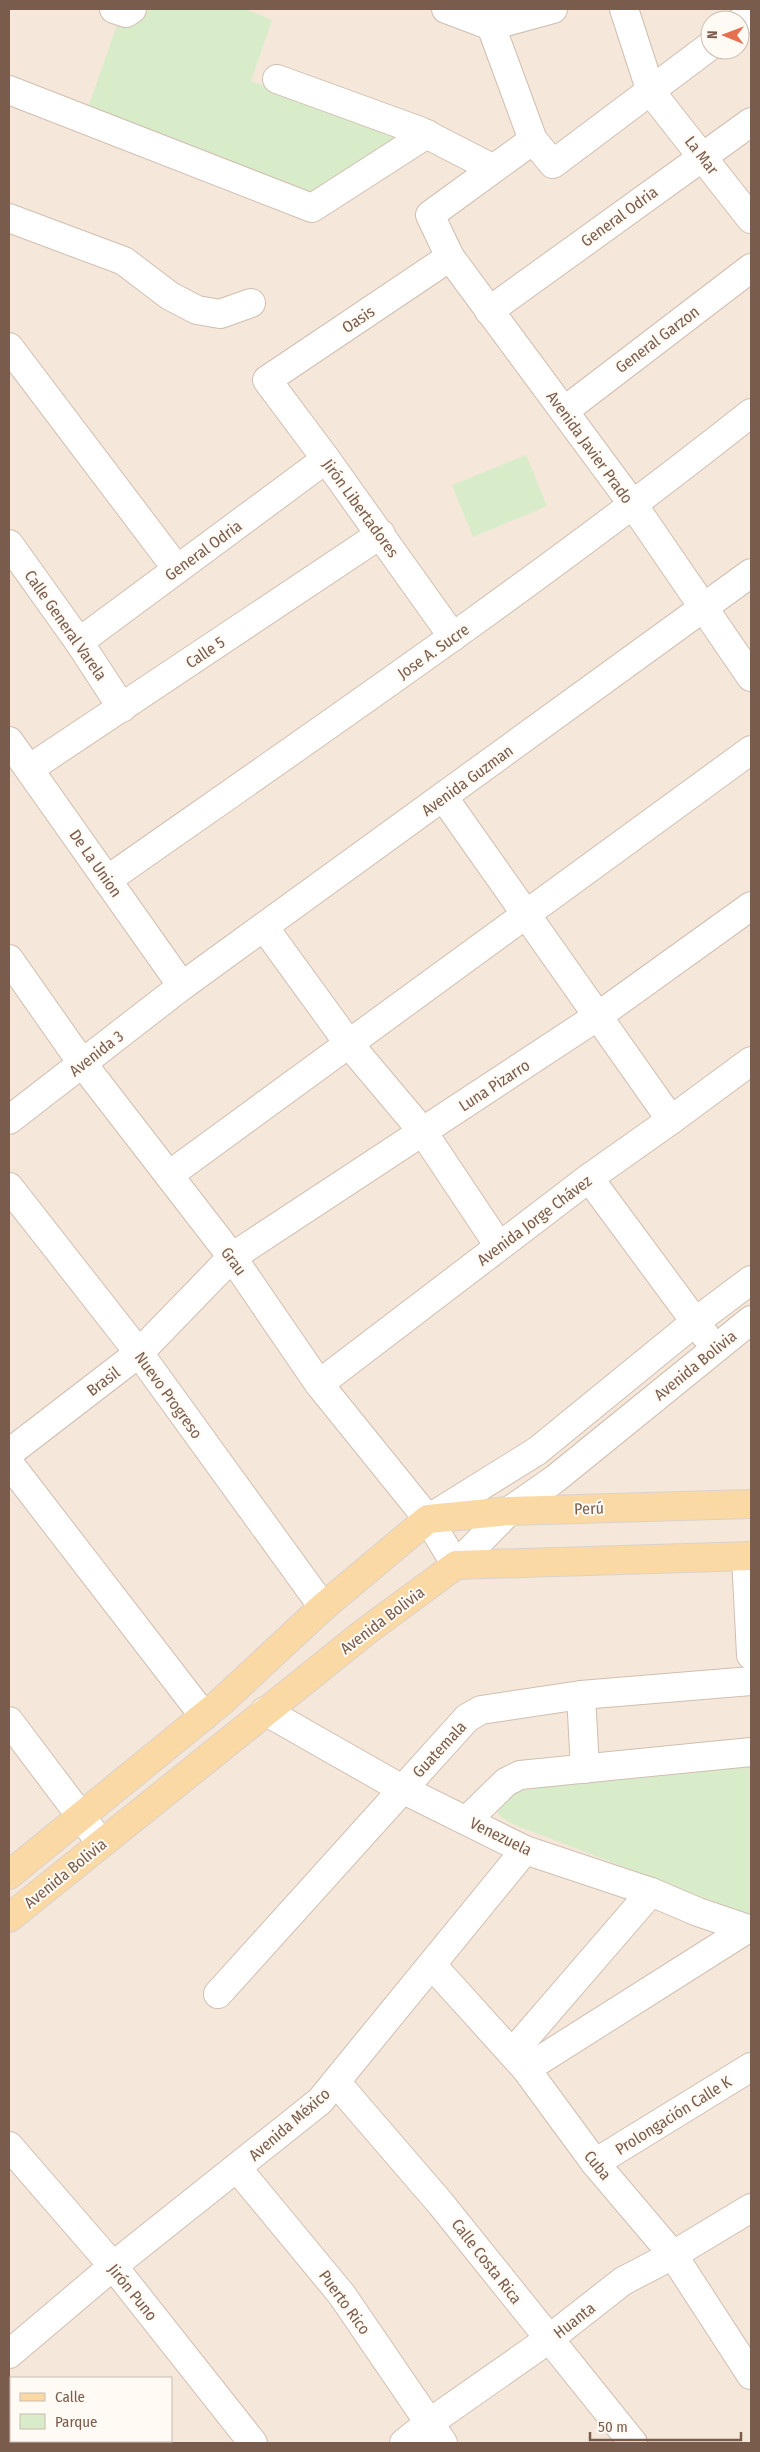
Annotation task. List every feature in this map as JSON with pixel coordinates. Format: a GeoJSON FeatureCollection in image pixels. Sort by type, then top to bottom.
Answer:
{"type":"FeatureCollection","features":[{"type":"Feature","properties":{"kind":"main road","name":"Perú"},"geometry":{"type":"LineString","coordinates":[[428,1519],[509,1511],[751,1504]]}},
{"type":"Feature","properties":{"kind":"main road","name":"Avenida Bolivia"},"geometry":{"type":"LineString","coordinates":[[9,1875],[82,1818],[204,1716],[323,1607],[428,1519]]}},
{"type":"Feature","properties":{"kind":"main road"},"geometry":{"type":"LineString","coordinates":[[456,1565],[748,1556]]}},
{"type":"Feature","properties":{"kind":"main road","name":"Avenida Bolivia"},"geometry":{"type":"LineString","coordinates":[[9,1918],[365,1632],[456,1565]]}},
{"type":"Feature","properties":{"kind":"street"},"geometry":{"type":"LineString","coordinates":[[114,9],[126,13],[132,9]]}},
{"type":"Feature","properties":{"kind":"street"},"geometry":{"type":"LineString","coordinates":[[446,9],[489,17],[553,9]]}},
{"type":"Feature","properties":{"kind":"street"},"geometry":{"type":"LineString","coordinates":[[624,9],[651,92]]}},
{"type":"Feature","properties":{"kind":"street"},"geometry":{"type":"LineString","coordinates":[[489,17],[533,140],[553,164],[700,54]]}},
{"type":"Feature","properties":{"kind":"street"},"geometry":{"type":"LineString","coordinates":[[277,80],[427,134],[492,168],[533,140]]}},
{"type":"Feature","properties":{"kind":"street","name":"La Mar"},"geometry":{"type":"LineString","coordinates":[[651,92],[751,219]]}},
{"type":"Feature","properties":{"kind":"street"},"geometry":{"type":"LineString","coordinates":[[11,98],[312,208],[427,134]]}},
{"type":"Feature","properties":{"kind":"street","name":"General Odria"},"geometry":{"type":"LineString","coordinates":[[489,311],[702,155],[751,122]]}},
{"type":"Feature","properties":{"kind":"street","name":"Avenida Javier Prado"},"geometry":{"type":"LineString","coordinates":[[492,168],[430,215],[450,257],[634,506],[702,609],[751,677]]}},
{"type":"Feature","properties":{"kind":"street"},"geometry":{"type":"LineString","coordinates":[[9,218],[124,261],[170,296],[197,310],[220,314],[251,304]]}},
{"type":"Feature","properties":{"kind":"street","name":"Oasis"},"geometry":{"type":"LineString","coordinates":[[267,380],[450,257]]}},
{"type":"Feature","properties":{"kind":"street","name":"General Garzon"},"geometry":{"type":"LineString","coordinates":[[564,411],[751,268]]}},
{"type":"Feature","properties":{"kind":"street"},"geometry":{"type":"LineString","coordinates":[[9,347],[17,377],[177,569]]}},
{"type":"Feature","properties":{"kind":"street","name":"Jirón Libertadores"},"geometry":{"type":"LineString","coordinates":[[267,380],[381,534],[454,637]]}},
{"type":"Feature","properties":{"kind":"street","name":"Jose A. Sucre"},"geometry":{"type":"LineString","coordinates":[[107,880],[454,637],[634,506],[751,413]]}},
{"type":"Feature","properties":{"kind":"street","name":"General Odria"},"geometry":{"type":"LineString","coordinates":[[79,642],[326,459]]}},
{"type":"Feature","properties":{"kind":"street","name":"Calle 5"},"geometry":{"type":"LineString","coordinates":[[17,760],[122,708],[381,534]]}},
{"type":"Feature","properties":{"kind":"street","name":"Calle General Varela"},"geometry":{"type":"LineString","coordinates":[[9,544],[79,642],[122,708]]}},
{"type":"Feature","properties":{"kind":"street","name":"Avenida Guzman"},"geometry":{"type":"LineString","coordinates":[[182,986],[444,798],[751,573]]}},
{"type":"Feature","properties":{"kind":"street"},"geometry":{"type":"LineString","coordinates":[[169,1175],[751,750]]}},
{"type":"Feature","properties":{"kind":"street","name":"De La Union"},"geometry":{"type":"LineString","coordinates":[[17,760],[107,880],[182,986]]}},
{"type":"Feature","properties":{"kind":"street"},"geometry":{"type":"LineString","coordinates":[[444,798],[671,1120]]}},
{"type":"Feature","properties":{"kind":"street","name":"Luna Pizarro"},"geometry":{"type":"LineString","coordinates":[[232,1257],[598,1016],[751,906]]}},
{"type":"Feature","properties":{"kind":"street"},"geometry":{"type":"LineString","coordinates":[[264,927],[349,1044],[423,1132],[499,1246]]}},
{"type":"Feature","properties":{"kind":"street","name":"Grau"},"geometry":{"type":"LineString","coordinates":[[9,959],[82,1063],[232,1257],[320,1384],[428,1519],[456,1565]]}},
{"type":"Feature","properties":{"kind":"street","name":"Avenida 3"},"geometry":{"type":"LineString","coordinates":[[9,1120],[182,986]]}},
{"type":"Feature","properties":{"kind":"street","name":"Avenida Jorge Chávez"},"geometry":{"type":"LineString","coordinates":[[320,1384],[589,1178],[751,1060]]}},
{"type":"Feature","properties":{"kind":"street"},"geometry":{"type":"LineString","coordinates":[[589,1178],[715,1348]]}},
{"type":"Feature","properties":{"kind":"street","name":"Nuevo Progreso"},"geometry":{"type":"LineString","coordinates":[[9,1187],[139,1353],[323,1607]]}},
{"type":"Feature","properties":{"kind":"street","name":"Brasil"},"geometry":{"type":"LineString","coordinates":[[9,1454],[139,1353],[232,1257]]}},
{"type":"Feature","properties":{"kind":"street","name":"Avenida Bolivia"},"geometry":{"type":"LineString","coordinates":[[428,1519],[537,1451],[695,1322],[751,1280]]}},
{"type":"Feature","properties":{"kind":"street","name":"Avenida Bolivia"},"geometry":{"type":"LineString","coordinates":[[456,1565],[509,1511],[555,1479],[751,1320]]}},
{"type":"Feature","properties":{"kind":"street"},"geometry":{"type":"LineString","coordinates":[[9,1463],[204,1716]]}},
{"type":"Feature","properties":{"kind":"street"},"geometry":{"type":"LineString","coordinates":[[748,1556],[751,1656]]}},
{"type":"Feature","properties":{"kind":"street","name":"Guatemala"},"geometry":{"type":"LineString","coordinates":[[218,1994],[467,1718],[481,1710],[581,1694],[751,1681]]}},
{"type":"Feature","properties":{"kind":"street"},"geometry":{"type":"LineString","coordinates":[[581,1694],[585,1769]]}},
{"type":"Feature","properties":{"kind":"street","name":"Venezuela"},"geometry":{"type":"LineString","coordinates":[[265,1711],[402,1789],[525,1850],[651,1892],[698,1912],[749,1929]]}},
{"type":"Feature","properties":{"kind":"street"},"geometry":{"type":"LineString","coordinates":[[9,1721],[101,1843]]}},
{"type":"Feature","properties":{"kind":"street"},"geometry":{"type":"LineString","coordinates":[[467,1820],[513,1778],[520,1775],[751,1752]]}},
{"type":"Feature","properties":{"kind":"street","name":"Avenida México"},"geometry":{"type":"LineString","coordinates":[[9,2354],[113,2266],[320,2101],[525,1850]]}},
{"type":"Feature","properties":{"kind":"street"},"geometry":{"type":"LineString","coordinates":[[520,2061],[651,1892]]}},
{"type":"Feature","properties":{"kind":"street"},"geometry":{"type":"LineString","coordinates":[[520,2061],[749,1929]]}},
{"type":"Feature","properties":{"kind":"street","name":"Cuba"},"geometry":{"type":"LineString","coordinates":[[432,1965],[520,2061],[595,2163],[674,2255],[751,2375]]}},
{"type":"Feature","properties":{"kind":"street","name":"Prolongación Calle K"},"geometry":{"type":"LineString","coordinates":[[595,2163],[751,2067]]}},
{"type":"Feature","properties":{"kind":"street","name":"Calle Costa Rica"},"geometry":{"type":"LineString","coordinates":[[336,2082],[442,2204],[634,2443]]}},
{"type":"Feature","properties":{"kind":"street","name":"Jirón Puno"},"geometry":{"type":"LineString","coordinates":[[9,2146],[113,2266],[253,2443]]}},
{"type":"Feature","properties":{"kind":"street","name":"Puerto Rico"},"geometry":{"type":"LineString","coordinates":[[237,2168],[342,2295],[436,2433]]}},
{"type":"Feature","properties":{"kind":"street","name":"Huanta"},"geometry":{"type":"LineString","coordinates":[[404,2443],[436,2433],[549,2339],[623,2281],[674,2255],[751,2208]]}},
{"type":"Feature","properties":{"kind":"shaded area"},"geometry":{"type":"Polygon","coordinates":[[[9,9],[751,9],[751,2443],[9,2443],[9,9]]]}},
{"type":"Feature","properties":{"kind":"green space"},"geometry":{"type":"Polygon","coordinates":[[[150,9],[245,9],[272,20],[251,81],[392,130],[403,139],[314,200],[86,113],[117,25],[133,27],[150,9]]]}},
{"type":"Feature","properties":{"kind":"green space"},"geometry":{"type":"Polygon","coordinates":[[[526,455],[547,506],[473,537],[452,485],[526,455]]]}},
{"type":"Feature","properties":{"kind":"green space"},"geometry":{"type":"Polygon","coordinates":[[[751,1763],[751,1916],[510,1823],[500,1816],[496,1809],[524,1777],[751,1763]]]}}]}
